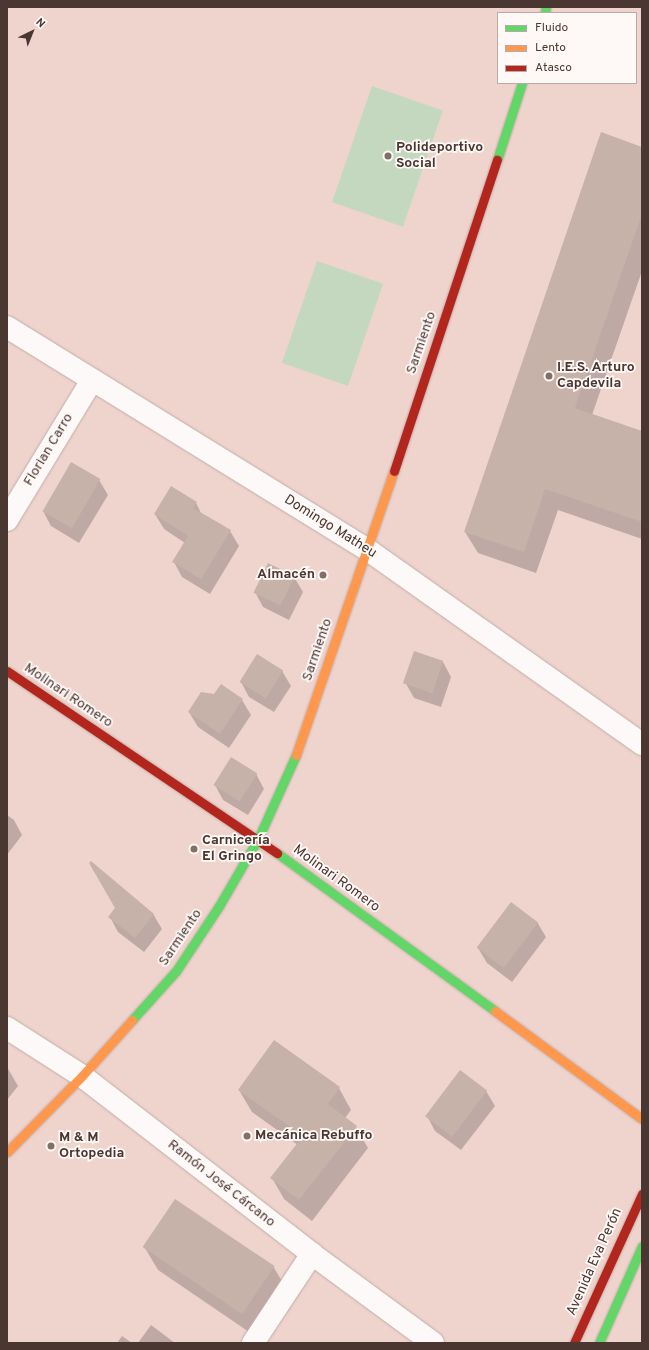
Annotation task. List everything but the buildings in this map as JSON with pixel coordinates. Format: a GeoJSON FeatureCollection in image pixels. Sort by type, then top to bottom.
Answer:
{"type":"FeatureCollection","features":[{"type":"Feature","properties":{"kind":"main road","name":"Sarmiento"},"geometry":{"type":"LineString","coordinates":[[7,1152],[82,1076],[176,971],[219,906],[258,839],[301,744],[448,312],[522,84]]}},
{"type":"Feature","properties":{"kind":"main road","name":"Molinari Romero"},"geometry":{"type":"LineString","coordinates":[[7,672],[258,839],[642,1119]]}},
{"type":"Feature","properties":{"kind":"main road","name":"Avenida Eva Perón"},"geometry":{"type":"LineString","coordinates":[[574,1343],[642,1194]]}},
{"type":"Feature","properties":{"kind":"main road"},"geometry":{"type":"LineString","coordinates":[[599,1343],[642,1246]]}},
{"type":"Feature","properties":{"kind":"street","name":"Domingo Matheu"},"geometry":{"type":"LineString","coordinates":[[7,326],[368,550],[642,744]]}},
{"type":"Feature","properties":{"kind":"street","name":"Florian Carro"},"geometry":{"type":"LineString","coordinates":[[7,520],[92,380]]}},
{"type":"Feature","properties":{"kind":"street","name":"Ramón José Cárcano"},"geometry":{"type":"LineString","coordinates":[[7,1028],[82,1076],[312,1254],[433,1343]]}},
{"type":"Feature","properties":{"kind":"street"},"geometry":{"type":"LineString","coordinates":[[253,1343],[312,1254]]}},
{"type":"Feature","properties":{"kind":"green space","name":"Polideportivo Social"},"geometry":{"type":"Polygon","coordinates":[[[372,86],[443,110],[403,227],[332,202],[372,86]]]}},
{"type":"Feature","properties":{"kind":"green space"},"geometry":{"type":"Polygon","coordinates":[[[317,261],[383,284],[348,386],[282,363],[317,261]]]}},
{"type":"Feature","properties":{"kind":"traffic: fast"},"geometry":{"type":"LineString","coordinates":[[545,12],[546,7]]}},
{"type":"Feature","properties":{"kind":"traffic: fast"},"geometry":{"type":"LineString","coordinates":[[497,160],[522,84]]}},
{"type":"Feature","properties":{"kind":"traffic: fast"},"geometry":{"type":"LineString","coordinates":[[132,1020],[176,971],[219,906],[258,839],[296,755]]}},
{"type":"Feature","properties":{"kind":"traffic: fast"},"geometry":{"type":"LineString","coordinates":[[277,853],[495,1011]]}},
{"type":"Feature","properties":{"kind":"traffic: fast"},"geometry":{"type":"LineString","coordinates":[[599,1343],[642,1246]]}},
{"type":"Feature","properties":{"kind":"traffic: slow"},"geometry":{"type":"LineString","coordinates":[[296,755],[394,471]]}},
{"type":"Feature","properties":{"kind":"traffic: slow"},"geometry":{"type":"LineString","coordinates":[[495,1011],[642,1119]]}},
{"type":"Feature","properties":{"kind":"traffic: slow"},"geometry":{"type":"LineString","coordinates":[[7,1152],[82,1076],[132,1020]]}},
{"type":"Feature","properties":{"kind":"traffic: jam"},"geometry":{"type":"LineString","coordinates":[[394,471],[497,160]]}},
{"type":"Feature","properties":{"kind":"traffic: jam"},"geometry":{"type":"LineString","coordinates":[[7,671],[277,853]]}},
{"type":"Feature","properties":{"kind":"traffic: jam"},"geometry":{"type":"LineString","coordinates":[[574,1343],[642,1194]]}},
{"type":"Feature","properties":{"kind":"place","name":"Polideportivo Social"},"geometry":{"type":"Point","coordinates":[388,156]}},
{"type":"Feature","properties":{"kind":"place","name":"I.E.S. Arturo Capdevila"},"geometry":{"type":"Point","coordinates":[549,376]}},
{"type":"Feature","properties":{"kind":"place","name":"Almacén"},"geometry":{"type":"Point","coordinates":[323,575]}},
{"type":"Feature","properties":{"kind":"place","name":"Carnicería El Gringo"},"geometry":{"type":"Point","coordinates":[194,849]}},
{"type":"Feature","properties":{"kind":"place","name":"Mecánica Rebuffo"},"geometry":{"type":"Point","coordinates":[247,1136]}},
{"type":"Feature","properties":{"kind":"place","name":"M & M Ortopedia"},"geometry":{"type":"Point","coordinates":[51,1146]}}]}
